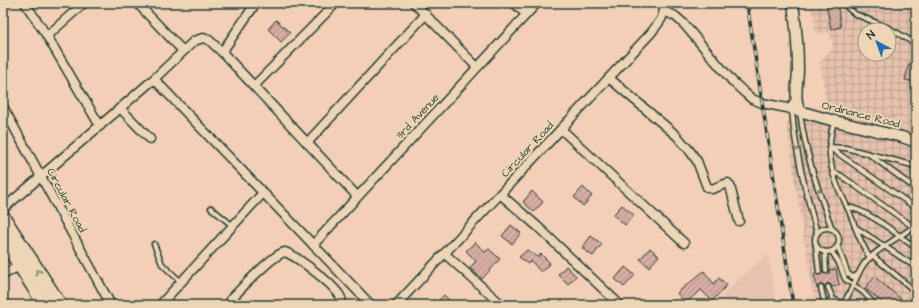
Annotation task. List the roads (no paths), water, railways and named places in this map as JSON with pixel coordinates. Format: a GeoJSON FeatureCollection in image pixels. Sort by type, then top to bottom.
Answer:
{"type":"FeatureCollection","features":[{"type":"Feature","properties":{"kind":"main road"},"geometry":{"type":"LineString","coordinates":[[3,217],[60,305]]}},
{"type":"Feature","properties":{"kind":"main road"},"geometry":{"type":"LineString","coordinates":[[3,241],[45,305]]}},
{"type":"Feature","properties":{"kind":"street"},"geometry":{"type":"LineString","coordinates":[[25,3],[47,36],[100,126]]}},
{"type":"Feature","properties":{"kind":"street"},"geometry":{"type":"LineString","coordinates":[[47,36],[84,3]]}},
{"type":"Feature","properties":{"kind":"street"},"geometry":{"type":"LineString","coordinates":[[137,3],[183,51]]}},
{"type":"Feature","properties":{"kind":"street"},"geometry":{"type":"LineString","coordinates":[[222,52],[256,3]]}},
{"type":"Feature","properties":{"kind":"street"},"geometry":{"type":"LineString","coordinates":[[254,86],[336,3]]}},
{"type":"Feature","properties":{"kind":"street"},"geometry":{"type":"LineString","coordinates":[[414,3],[477,67]]}},
{"type":"Feature","properties":{"kind":"street"},"geometry":{"type":"LineString","coordinates":[[514,3],[526,14]]}},
{"type":"Feature","properties":{"kind":"street","name":"3rd Avenue"},"geometry":{"type":"LineString","coordinates":[[313,245],[537,3]]}},
{"type":"Feature","properties":{"kind":"street"},"geometry":{"type":"LineString","coordinates":[[663,7],[683,23],[744,93],[752,99],[762,103],[796,107],[798,69],[793,3]]}},
{"type":"Feature","properties":{"kind":"street","name":"Circular Road"},"geometry":{"type":"LineString","coordinates":[[396,305],[651,33],[662,19],[663,7]]}},
{"type":"Feature","properties":{"kind":"street"},"geometry":{"type":"LineString","coordinates":[[307,143],[426,14]]}},
{"type":"Feature","properties":{"kind":"street"},"geometry":{"type":"LineString","coordinates":[[3,209],[154,79],[194,41],[203,38],[209,40],[222,52],[357,196]]}},
{"type":"Feature","properties":{"kind":"street"},"geometry":{"type":"LineString","coordinates":[[609,78],[676,136],[690,151],[697,161],[707,187],[712,189],[728,183],[739,221]]}},
{"type":"Feature","properties":{"kind":"street"},"geometry":{"type":"LineString","coordinates":[[154,79],[371,305]]}},
{"type":"Feature","properties":{"kind":"street","name":"Circular Road"},"geometry":{"type":"LineString","coordinates":[[3,107],[111,305]]}},
{"type":"Feature","properties":{"kind":"street","name":"Ordinance Road"},"geometry":{"type":"LineString","coordinates":[[796,107],[834,121],[916,139]]}},
{"type":"Feature","properties":{"kind":"street"},"geometry":{"type":"LineString","coordinates":[[120,108],[150,139]]}},
{"type":"Feature","properties":{"kind":"street"},"geometry":{"type":"LineString","coordinates":[[561,128],[684,243]]}},
{"type":"Feature","properties":{"kind":"street"},"geometry":{"type":"LineString","coordinates":[[160,305],[263,193]]}},
{"type":"Feature","properties":{"kind":"street"},"geometry":{"type":"LineString","coordinates":[[500,194],[537,226],[620,305]]}},
{"type":"Feature","properties":{"kind":"street"},"geometry":{"type":"LineString","coordinates":[[230,305],[231,299],[264,267],[279,254],[285,252],[305,264],[330,285],[339,294],[342,300],[342,305]]}},
{"type":"Feature","properties":{"kind":"street"},"geometry":{"type":"LineString","coordinates":[[445,254],[502,305]]}},
{"type":"Feature","properties":{"kind":"street"},"geometry":{"type":"LineString","coordinates":[[3,275],[19,266]]}},
{"type":"Feature","properties":{"kind":"lane"},"geometry":{"type":"LineString","coordinates":[[846,3],[847,7],[854,14],[889,28],[916,44]]}},
{"type":"Feature","properties":{"kind":"lane"},"geometry":{"type":"LineString","coordinates":[[796,107],[809,162],[832,229],[839,236],[840,240],[838,247],[832,252],[820,250],[816,244]]}},
{"type":"Feature","properties":{"kind":"lane"},"geometry":{"type":"LineString","coordinates":[[796,107],[794,134],[804,182],[818,233]]}},
{"type":"Feature","properties":{"kind":"lane"},"geometry":{"type":"LineString","coordinates":[[834,121],[829,147],[833,172],[836,183],[863,248],[871,257],[916,292]]}},
{"type":"Feature","properties":{"kind":"lane"},"geometry":{"type":"LineString","coordinates":[[829,147],[846,148],[916,166]]}},
{"type":"Feature","properties":{"kind":"lane"},"geometry":{"type":"LineString","coordinates":[[829,147],[916,208]]}},
{"type":"Feature","properties":{"kind":"lane"},"geometry":{"type":"LineString","coordinates":[[868,154],[916,189]]}},
{"type":"Feature","properties":{"kind":"lane"},"geometry":{"type":"LineString","coordinates":[[908,164],[916,170]]}},
{"type":"Feature","properties":{"kind":"lane"},"geometry":{"type":"LineString","coordinates":[[825,305],[828,301],[833,299],[839,301],[842,305],[847,299],[857,275],[866,262],[886,246],[915,227],[840,175],[833,172]]}},
{"type":"Feature","properties":{"kind":"lane"},"geometry":{"type":"LineString","coordinates":[[847,207],[865,212],[916,248]]}},
{"type":"Feature","properties":{"kind":"lane"},"geometry":{"type":"LineString","coordinates":[[211,208],[233,226]]}},
{"type":"Feature","properties":{"kind":"lane"},"geometry":{"type":"LineString","coordinates":[[855,227],[916,267]]}},
{"type":"Feature","properties":{"kind":"lane"},"geometry":{"type":"LineString","coordinates":[[819,272],[816,236],[824,228],[832,229]]}},
{"type":"Feature","properties":{"kind":"lane"},"geometry":{"type":"LineString","coordinates":[[154,244],[162,264],[181,283]]}},
{"type":"Feature","properties":{"kind":"lane"},"geometry":{"type":"LineString","coordinates":[[838,247],[848,274],[853,277],[857,275]]}},
{"type":"Feature","properties":{"kind":"lane"},"geometry":{"type":"LineString","coordinates":[[825,252],[826,271]]}},
{"type":"Feature","properties":{"kind":"lane"},"geometry":{"type":"LineString","coordinates":[[832,252],[839,263],[845,279],[863,292],[874,305]]}},
{"type":"Feature","properties":{"kind":"lane"},"geometry":{"type":"LineString","coordinates":[[828,287],[833,299]]}},
{"type":"Feature","properties":{"kind":"lane"},"geometry":{"type":"LineString","coordinates":[[821,288],[825,305]]}},
{"type":"Feature","properties":{"kind":"railway"},"geometry":{"type":"LineString","coordinates":[[747,3],[793,305]]}}]}
